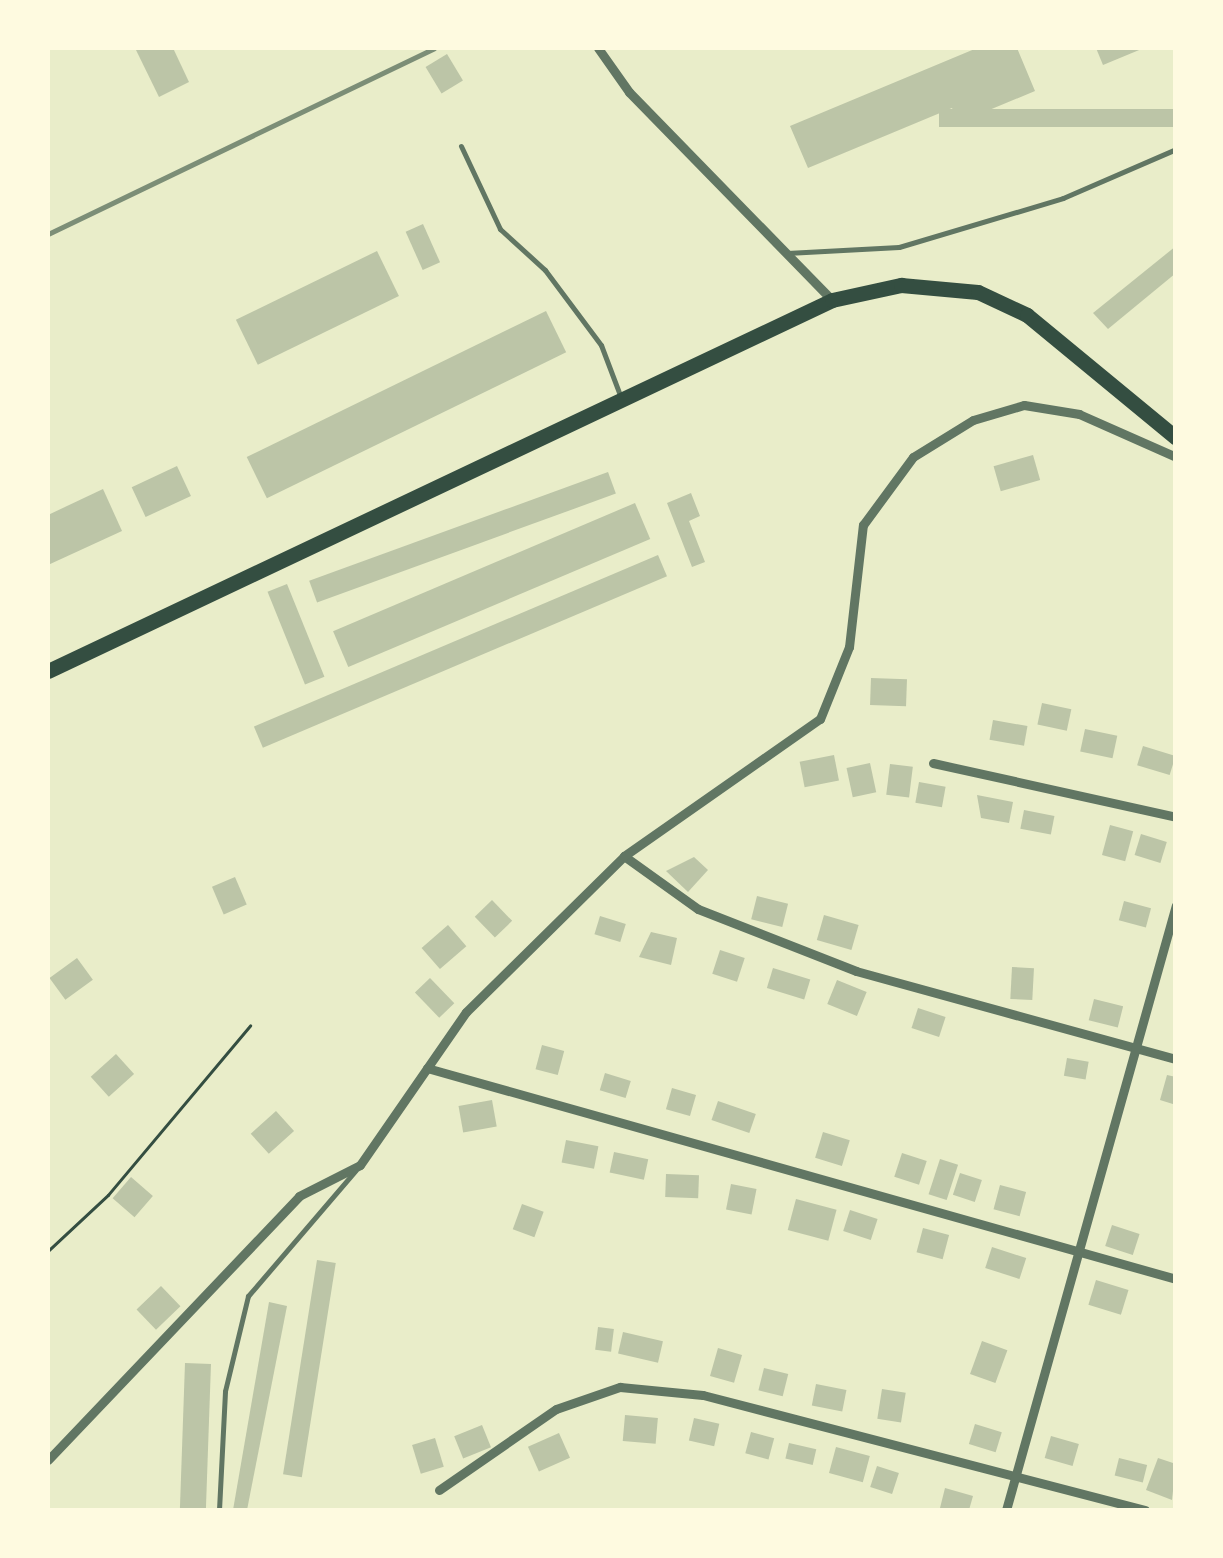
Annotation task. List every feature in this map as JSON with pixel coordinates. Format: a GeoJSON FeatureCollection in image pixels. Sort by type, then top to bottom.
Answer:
{"type":"FeatureCollection","features":[{"type":"Feature","properties":{"kind":"highway"},"geometry":{"type":"LineString","coordinates":[[48,670],[832,300],[932,283],[1002,301],[1176,438]]}},
{"type":"Feature","properties":{"kind":"street"},"geometry":{"type":"LineString","coordinates":[[598,48],[629,92],[832,300]]}},
{"type":"Feature","properties":{"kind":"street"},"geometry":{"type":"LineString","coordinates":[[1176,456],[1079,414],[1024,405],[973,420],[913,457],[863,526],[849,647],[820,720],[624,856],[466,1012],[427,1068],[1176,1279]]}},
{"type":"Feature","properties":{"kind":"street"},"geometry":{"type":"LineString","coordinates":[[933,764],[1176,817]]}},
{"type":"Feature","properties":{"kind":"street"},"geometry":{"type":"LineString","coordinates":[[624,856],[698,909],[856,971],[1176,1059]]}},
{"type":"Feature","properties":{"kind":"street"},"geometry":{"type":"LineString","coordinates":[[1006,1510],[1075,1250],[1176,904]]}},
{"type":"Feature","properties":{"kind":"street"},"geometry":{"type":"LineString","coordinates":[[48,1460],[299,1196],[360,1165]]}},
{"type":"Feature","properties":{"kind":"street"},"geometry":{"type":"LineString","coordinates":[[438,1490],[556,1409],[620,1387],[702,1395],[1018,1473],[1145,1510]]}},
{"type":"Feature","properties":{"kind":"lane"},"geometry":{"type":"LineString","coordinates":[[461,146],[500,229],[546,270],[601,345],[622,398]]}},
{"type":"Feature","properties":{"kind":"lane"},"geometry":{"type":"LineString","coordinates":[[786,253],[899,247],[1063,198],[1176,150]]}},
{"type":"Feature","properties":{"kind":"lane"},"geometry":{"type":"LineString","coordinates":[[219,1510],[225,1391],[248,1296],[360,1165],[427,1068]]}},
{"type":"Feature","properties":{"kind":"path"},"geometry":{"type":"LineString","coordinates":[[48,1251],[108,1196],[250,1026]]}},
{"type":"Feature","properties":{"kind":"building"},"geometry":{"type":"Polygon","coordinates":[[[135,48],[173,48],[189,82],[159,97],[135,48]]]}},
{"type":"Feature","properties":{"kind":"building"},"geometry":{"type":"Polygon","coordinates":[[[977,48],[1017,48],[1035,91],[958,123],[952,108],[808,168],[790,126],[977,48]]]}},
{"type":"Feature","properties":{"kind":"building"},"geometry":{"type":"Polygon","coordinates":[[[1096,48],[1144,48],[1103,65],[1096,48]]]}},
{"type":"Feature","properties":{"kind":"building"},"geometry":{"type":"Polygon","coordinates":[[[447,54],[463,81],[442,93],[426,67],[447,54]]]}},
{"type":"Feature","properties":{"kind":"building"},"geometry":{"type":"Polygon","coordinates":[[[939,109],[1176,109],[1176,127],[939,127],[939,109]]]}},
{"type":"Feature","properties":{"kind":"building"},"geometry":{"type":"Polygon","coordinates":[[[423,224],[440,262],[423,270],[406,232],[423,224]]]}},
{"type":"Feature","properties":{"kind":"building"},"geometry":{"type":"Polygon","coordinates":[[[1176,246],[1176,273],[1108,329],[1093,313],[1176,246]]]}},
{"type":"Feature","properties":{"kind":"building"},"geometry":{"type":"Polygon","coordinates":[[[377,251],[399,296],[258,365],[236,320],[377,251]]]}},
{"type":"Feature","properties":{"kind":"building"},"geometry":{"type":"Polygon","coordinates":[[[546,311],[566,352],[267,498],[247,457],[546,311]]]}},
{"type":"Feature","properties":{"kind":"building"},"geometry":{"type":"Polygon","coordinates":[[[1033,455],[1040,480],[1001,491],[994,466],[1033,455]]]}},
{"type":"Feature","properties":{"kind":"building"},"geometry":{"type":"Polygon","coordinates":[[[177,466],[191,496],[146,517],[132,487],[177,466]]]}},
{"type":"Feature","properties":{"kind":"building"},"geometry":{"type":"Polygon","coordinates":[[[608,472],[616,494],[317,602],[309,581],[608,472]]]}},
{"type":"Feature","properties":{"kind":"building"},"geometry":{"type":"Polygon","coordinates":[[[103,489],[122,531],[48,565],[48,515],[103,489]]]}},
{"type":"Feature","properties":{"kind":"building"},"geometry":{"type":"Polygon","coordinates":[[[691,493],[700,516],[689,521],[705,562],[692,567],[667,503],[691,493]]]}},
{"type":"Feature","properties":{"kind":"building"},"geometry":{"type":"Polygon","coordinates":[[[635,503],[650,539],[348,667],[333,631],[635,503]]]}},
{"type":"Feature","properties":{"kind":"building"},"geometry":{"type":"Polygon","coordinates":[[[658,555],[667,576],[263,748],[254,727],[658,555]]]}},
{"type":"Feature","properties":{"kind":"building"},"geometry":{"type":"Polygon","coordinates":[[[287,584],[324,677],[305,685],[268,592],[287,584]]]}},
{"type":"Feature","properties":{"kind":"building"},"geometry":{"type":"Polygon","coordinates":[[[871,678],[907,679],[906,706],[870,705],[871,678]]]}},
{"type":"Feature","properties":{"kind":"building"},"geometry":{"type":"Polygon","coordinates":[[[1042,703],[1071,709],[1067,731],[1037,725],[1042,703]]]}},
{"type":"Feature","properties":{"kind":"building"},"geometry":{"type":"Polygon","coordinates":[[[993,720],[1027,726],[1024,746],[990,740],[993,720]]]}},
{"type":"Feature","properties":{"kind":"building"},"geometry":{"type":"Polygon","coordinates":[[[1085,729],[1117,736],[1112,758],[1080,751],[1085,729]]]}},
{"type":"Feature","properties":{"kind":"building"},"geometry":{"type":"Polygon","coordinates":[[[1143,746],[1176,756],[1170,775],[1137,765],[1143,746]]]}},
{"type":"Feature","properties":{"kind":"building"},"geometry":{"type":"Polygon","coordinates":[[[834,755],[839,781],[805,787],[800,762],[834,755]]]}},
{"type":"Feature","properties":{"kind":"building"},"geometry":{"type":"Polygon","coordinates":[[[870,763],[876,792],[853,797],[847,768],[870,763]]]}},
{"type":"Feature","properties":{"kind":"building"},"geometry":{"type":"Polygon","coordinates":[[[890,764],[913,767],[909,798],[886,795],[890,764]]]}},
{"type":"Feature","properties":{"kind":"building"},"geometry":{"type":"Polygon","coordinates":[[[919,782],[946,787],[942,807],[915,803],[919,782]]]}},
{"type":"Feature","properties":{"kind":"building"},"geometry":{"type":"Polygon","coordinates":[[[977,795],[1013,802],[1009,823],[981,818],[977,795]]]}},
{"type":"Feature","properties":{"kind":"building"},"geometry":{"type":"Polygon","coordinates":[[[1024,810],[1054,816],[1051,835],[1020,829],[1024,810]]]}},
{"type":"Feature","properties":{"kind":"building"},"geometry":{"type":"Polygon","coordinates":[[[1110,825],[1133,831],[1125,861],[1102,855],[1110,825]]]}},
{"type":"Feature","properties":{"kind":"building"},"geometry":{"type":"Polygon","coordinates":[[[1141,834],[1167,842],[1160,863],[1135,855],[1141,834]]]}},
{"type":"Feature","properties":{"kind":"building"},"geometry":{"type":"Polygon","coordinates":[[[694,857],[708,870],[688,892],[666,871],[694,857]]]}},
{"type":"Feature","properties":{"kind":"building"},"geometry":{"type":"Polygon","coordinates":[[[235,877],[247,905],[224,914],[212,887],[235,877]]]}},
{"type":"Feature","properties":{"kind":"building"},"geometry":{"type":"Polygon","coordinates":[[[757,896],[788,904],[782,927],[751,919],[757,896]]]}},
{"type":"Feature","properties":{"kind":"building"},"geometry":{"type":"Polygon","coordinates":[[[492,900],[512,921],[495,938],[475,917],[492,900]]]}},
{"type":"Feature","properties":{"kind":"building"},"geometry":{"type":"Polygon","coordinates":[[[1124,901],[1151,908],[1146,928],[1119,920],[1124,901]]]}},
{"type":"Feature","properties":{"kind":"building"},"geometry":{"type":"Polygon","coordinates":[[[824,915],[859,925],[851,950],[817,940],[824,915]]]}},
{"type":"Feature","properties":{"kind":"building"},"geometry":{"type":"Polygon","coordinates":[[[600,916],[626,924],[620,942],[594,934],[600,916]]]}},
{"type":"Feature","properties":{"kind":"building"},"geometry":{"type":"Polygon","coordinates":[[[448,925],[466,946],[440,969],[422,948],[448,925]]]}},
{"type":"Feature","properties":{"kind":"building"},"geometry":{"type":"Polygon","coordinates":[[[651,932],[677,938],[671,965],[639,957],[651,932]]]}},
{"type":"Feature","properties":{"kind":"building"},"geometry":{"type":"Polygon","coordinates":[[[720,950],[745,958],[737,982],[712,974],[720,950]]]}},
{"type":"Feature","properties":{"kind":"building"},"geometry":{"type":"Polygon","coordinates":[[[77,958],[93,980],[65,1000],[49,978],[77,958]]]}},
{"type":"Feature","properties":{"kind":"building"},"geometry":{"type":"Polygon","coordinates":[[[1012,967],[1034,968],[1032,1000],[1010,999],[1012,967]]]}},
{"type":"Feature","properties":{"kind":"building"},"geometry":{"type":"Polygon","coordinates":[[[773,968],[810,979],[804,999],[767,988],[773,968]]]}},
{"type":"Feature","properties":{"kind":"building"},"geometry":{"type":"Polygon","coordinates":[[[430,978],[454,1003],[439,1018],[415,993],[430,978]]]}},
{"type":"Feature","properties":{"kind":"building"},"geometry":{"type":"Polygon","coordinates":[[[837,980],[867,992],[857,1016],[827,1004],[837,980]]]}},
{"type":"Feature","properties":{"kind":"building"},"geometry":{"type":"Polygon","coordinates":[[[1094,999],[1123,1006],[1118,1028],[1089,1020],[1094,999]]]}},
{"type":"Feature","properties":{"kind":"building"},"geometry":{"type":"Polygon","coordinates":[[[918,1008],[946,1017],[939,1037],[912,1028],[918,1008]]]}},
{"type":"Feature","properties":{"kind":"building"},"geometry":{"type":"Polygon","coordinates":[[[542,1045],[564,1051],[558,1075],[536,1069],[542,1045]]]}},
{"type":"Feature","properties":{"kind":"building"},"geometry":{"type":"Polygon","coordinates":[[[116,1054],[134,1074],[109,1097],[91,1077],[116,1054]]]}},
{"type":"Feature","properties":{"kind":"building"},"geometry":{"type":"Polygon","coordinates":[[[1067,1058],[1089,1062],[1086,1080],[1064,1076],[1067,1058]]]}},
{"type":"Feature","properties":{"kind":"building"},"geometry":{"type":"Polygon","coordinates":[[[605,1073],[631,1081],[626,1098],[600,1090],[605,1073]]]}},
{"type":"Feature","properties":{"kind":"building"},"geometry":{"type":"Polygon","coordinates":[[[1167,1075],[1176,1077],[1176,1105],[1160,1100],[1167,1075]]]}},
{"type":"Feature","properties":{"kind":"building"},"geometry":{"type":"Polygon","coordinates":[[[672,1088],[696,1095],[690,1116],[666,1109],[672,1088]]]}},
{"type":"Feature","properties":{"kind":"building"},"geometry":{"type":"Polygon","coordinates":[[[492,1100],[497,1127],[463,1132],[459,1106],[492,1100]]]}},
{"type":"Feature","properties":{"kind":"building"},"geometry":{"type":"Polygon","coordinates":[[[718,1101],[756,1114],[749,1133],[711,1120],[718,1101]]]}},
{"type":"Feature","properties":{"kind":"building"},"geometry":{"type":"Polygon","coordinates":[[[276,1111],[294,1131],[269,1154],[251,1134],[276,1111]]]}},
{"type":"Feature","properties":{"kind":"building"},"geometry":{"type":"Polygon","coordinates":[[[823,1132],[850,1140],[842,1166],[815,1158],[823,1132]]]}},
{"type":"Feature","properties":{"kind":"building"},"geometry":{"type":"Polygon","coordinates":[[[566,1140],[598,1146],[594,1169],[562,1163],[566,1140]]]}},
{"type":"Feature","properties":{"kind":"building"},"geometry":{"type":"Polygon","coordinates":[[[614,1152],[648,1159],[644,1180],[610,1173],[614,1152]]]}},
{"type":"Feature","properties":{"kind":"building"},"geometry":{"type":"Polygon","coordinates":[[[902,1153],[927,1161],[919,1185],[894,1177],[902,1153]]]}},
{"type":"Feature","properties":{"kind":"building"},"geometry":{"type":"Polygon","coordinates":[[[940,1159],[958,1165],[947,1200],[929,1194],[940,1159]]]}},
{"type":"Feature","properties":{"kind":"building"},"geometry":{"type":"Polygon","coordinates":[[[960,1173],[982,1180],[975,1202],[953,1195],[960,1173]]]}},
{"type":"Feature","properties":{"kind":"building"},"geometry":{"type":"Polygon","coordinates":[[[666,1174],[699,1175],[698,1198],[665,1197],[666,1174]]]}},
{"type":"Feature","properties":{"kind":"building"},"geometry":{"type":"Polygon","coordinates":[[[131,1177],[153,1196],[135,1217],[113,1198],[131,1177]]]}},
{"type":"Feature","properties":{"kind":"building"},"geometry":{"type":"Polygon","coordinates":[[[731,1184],[757,1189],[752,1214],[726,1210],[731,1184]]]}},
{"type":"Feature","properties":{"kind":"building"},"geometry":{"type":"Polygon","coordinates":[[[1000,1185],[1026,1192],[1020,1216],[994,1209],[1000,1185]]]}},
{"type":"Feature","properties":{"kind":"building"},"geometry":{"type":"Polygon","coordinates":[[[796,1199],[837,1210],[828,1241],[788,1230],[796,1199]]]}},
{"type":"Feature","properties":{"kind":"building"},"geometry":{"type":"Polygon","coordinates":[[[522,1204],[544,1212],[534,1237],[513,1229],[522,1204]]]}},
{"type":"Feature","properties":{"kind":"building"},"geometry":{"type":"Polygon","coordinates":[[[850,1210],[878,1219],[871,1240],[843,1231],[850,1210]]]}},
{"type":"Feature","properties":{"kind":"building"},"geometry":{"type":"Polygon","coordinates":[[[1112,1225],[1140,1234],[1133,1255],[1105,1246],[1112,1225]]]}},
{"type":"Feature","properties":{"kind":"building"},"geometry":{"type":"Polygon","coordinates":[[[923,1228],[949,1235],[943,1259],[917,1252],[923,1228]]]}},
{"type":"Feature","properties":{"kind":"building"},"geometry":{"type":"Polygon","coordinates":[[[992,1247],[1026,1258],[1019,1279],[985,1268],[992,1247]]]}},
{"type":"Feature","properties":{"kind":"building"},"geometry":{"type":"Polygon","coordinates":[[[317,1260],[336,1263],[302,1477],[283,1474],[317,1260]]]}},
{"type":"Feature","properties":{"kind":"building"},"geometry":{"type":"Polygon","coordinates":[[[1096,1280],[1129,1290],[1121,1315],[1088,1305],[1096,1280]]]}},
{"type":"Feature","properties":{"kind":"building"},"geometry":{"type":"Polygon","coordinates":[[[161,1286],[180,1306],[156,1330],[137,1310],[161,1286]]]}},
{"type":"Feature","properties":{"kind":"building"},"geometry":{"type":"Polygon","coordinates":[[[269,1302],[287,1306],[247,1510],[233,1510],[269,1302]]]}},
{"type":"Feature","properties":{"kind":"building"},"geometry":{"type":"Polygon","coordinates":[[[598,1327],[614,1329],[611,1352],[595,1350],[598,1327]]]}},
{"type":"Feature","properties":{"kind":"building"},"geometry":{"type":"Polygon","coordinates":[[[623,1332],[663,1341],[658,1363],[618,1353],[623,1332]]]}},
{"type":"Feature","properties":{"kind":"building"},"geometry":{"type":"Polygon","coordinates":[[[982,1341],[1007,1350],[995,1383],[970,1374],[982,1341]]]}},
{"type":"Feature","properties":{"kind":"building"},"geometry":{"type":"Polygon","coordinates":[[[718,1348],[742,1355],[734,1383],[710,1376],[718,1348]]]}},
{"type":"Feature","properties":{"kind":"building"},"geometry":{"type":"Polygon","coordinates":[[[185,1363],[211,1364],[206,1510],[180,1510],[185,1363]]]}},
{"type":"Feature","properties":{"kind":"building"},"geometry":{"type":"Polygon","coordinates":[[[764,1368],[788,1374],[783,1396],[758,1390],[764,1368]]]}},
{"type":"Feature","properties":{"kind":"building"},"geometry":{"type":"Polygon","coordinates":[[[816,1384],[846,1390],[842,1412],[812,1406],[816,1384]]]}},
{"type":"Feature","properties":{"kind":"building"},"geometry":{"type":"Polygon","coordinates":[[[882,1389],[906,1393],[901,1422],[877,1419],[882,1389]]]}},
{"type":"Feature","properties":{"kind":"building"},"geometry":{"type":"Polygon","coordinates":[[[625,1415],[658,1418],[656,1444],[623,1441],[625,1415]]]}},
{"type":"Feature","properties":{"kind":"building"},"geometry":{"type":"Polygon","coordinates":[[[694,1418],[719,1424],[714,1446],[689,1440],[694,1418]]]}},
{"type":"Feature","properties":{"kind":"building"},"geometry":{"type":"Polygon","coordinates":[[[975,1424],[1002,1432],[996,1452],[969,1444],[975,1424]]]}},
{"type":"Feature","properties":{"kind":"building"},"geometry":{"type":"Polygon","coordinates":[[[482,1425],[491,1447],[463,1458],[454,1436],[482,1425]]]}},
{"type":"Feature","properties":{"kind":"building"},"geometry":{"type":"Polygon","coordinates":[[[751,1432],[774,1438],[768,1459],[745,1453],[751,1432]]]}},
{"type":"Feature","properties":{"kind":"building"},"geometry":{"type":"Polygon","coordinates":[[[559,1433],[570,1458],[539,1471],[528,1447],[559,1433]]]}},
{"type":"Feature","properties":{"kind":"building"},"geometry":{"type":"Polygon","coordinates":[[[1051,1436],[1079,1444],[1073,1466],[1045,1458],[1051,1436]]]}},
{"type":"Feature","properties":{"kind":"building"},"geometry":{"type":"Polygon","coordinates":[[[435,1438],[444,1467],[421,1474],[412,1445],[435,1438]]]}},
{"type":"Feature","properties":{"kind":"building"},"geometry":{"type":"Polygon","coordinates":[[[789,1443],[816,1449],[813,1465],[785,1459],[789,1443]]]}},
{"type":"Feature","properties":{"kind":"building"},"geometry":{"type":"Polygon","coordinates":[[[836,1447],[870,1456],[863,1482],[829,1473],[836,1447]]]}},
{"type":"Feature","properties":{"kind":"building"},"geometry":{"type":"Polygon","coordinates":[[[1119,1458],[1147,1465],[1143,1482],[1115,1475],[1119,1458]]]}},
{"type":"Feature","properties":{"kind":"building"},"geometry":{"type":"Polygon","coordinates":[[[1158,1458],[1176,1464],[1172,1500],[1146,1490],[1158,1458]]]}},
{"type":"Feature","properties":{"kind":"building"},"geometry":{"type":"Polygon","coordinates":[[[877,1466],[899,1473],[892,1494],[870,1487],[877,1466]]]}},
{"type":"Feature","properties":{"kind":"building"},"geometry":{"type":"Polygon","coordinates":[[[945,1488],[973,1496],[969,1510],[940,1508],[945,1488]]]}},
{"type":"Feature","properties":{"kind":"railway"},"geometry":{"type":"LineString","coordinates":[[48,234],[434,48]]}}]}
